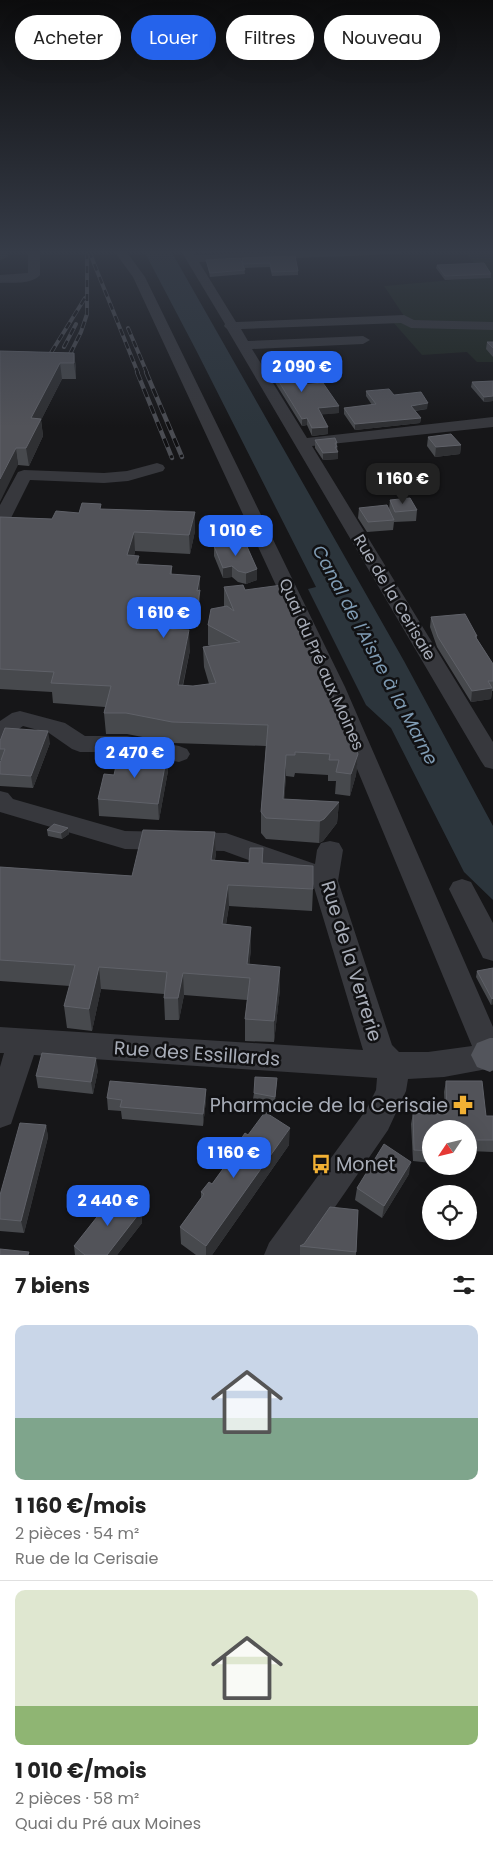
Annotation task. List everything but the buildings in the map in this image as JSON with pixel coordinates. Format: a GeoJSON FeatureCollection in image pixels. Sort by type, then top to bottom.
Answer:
{"type":"FeatureCollection","features":[{"type":"Feature","properties":{"kind":"street","name":"Quai du Pré aux Moines"},"geometry":{"type":"LineString","coordinates":[[154,310],[334,687],[475,1022],[492,1056]]}},
{"type":"Feature","properties":{"kind":"street","name":"Rue de la Cerisaie"},"geometry":{"type":"LineString","coordinates":[[222,310],[230,326],[493,761]]}},
{"type":"Feature","properties":{"kind":"street"},"geometry":{"type":"LineString","coordinates":[[230,326],[404,320],[411,324],[488,326]]}},
{"type":"Feature","properties":{"kind":"street"},"geometry":{"type":"LineString","coordinates":[[242,345],[363,340]]}},
{"type":"Feature","properties":{"kind":"street"},"geometry":{"type":"LineString","coordinates":[[301,443],[493,422]]}},
{"type":"Feature","properties":{"kind":"street"},"geometry":{"type":"LineString","coordinates":[[1,520],[24,475],[104,478],[128,476],[157,468]]}},
{"type":"Feature","properties":{"kind":"street"},"geometry":{"type":"LineString","coordinates":[[0,732],[20,718],[57,728],[80,744],[127,744],[178,754]]}},
{"type":"Feature","properties":{"kind":"street"},"geometry":{"type":"LineString","coordinates":[[0,799],[5,805],[125,840],[226,842],[325,878]]}},
{"type":"Feature","properties":{"kind":"street","name":"Rue de la Verrerie"},"geometry":{"type":"LineString","coordinates":[[330,850],[325,878],[379,1052],[394,1067]]}},
{"type":"Feature","properties":{"kind":"street"},"geometry":{"type":"LineString","coordinates":[[462,889],[493,950]]}},
{"type":"Feature","properties":{"kind":"street","name":"Rue des Essillards"},"geometry":{"type":"LineString","coordinates":[[11,1041],[356,1062],[394,1067],[470,1060],[492,1056]]}},
{"type":"Feature","properties":{"kind":"street"},"geometry":{"type":"LineString","coordinates":[[0,1114],[11,1041]]}},
{"type":"Feature","properties":{"kind":"street"},"geometry":{"type":"LineString","coordinates":[[281,1255],[377,1120],[391,1091],[394,1067]]}},
{"type":"Feature","properties":{"kind":"shaded area"},"geometry":{"type":"Polygon","coordinates":[[[400,310],[493,310],[493,362],[477,362],[467,352],[422,355],[393,322],[404,316],[400,310]]]}},
{"type":"Feature","properties":{"kind":"water","name":"Canal de l'Aisne à la Marne"},"geometry":{"type":"Polygon","coordinates":[[[175,310],[204,310],[404,661],[493,826],[493,900],[464,872],[391,728],[366,705],[308,589],[316,587],[175,310]]]}},
{"type":"Feature","properties":{"kind":"railway"},"geometry":{"type":"LineString","coordinates":[[44,364],[78,310]]}},
{"type":"Feature","properties":{"kind":"railway"},"geometry":{"type":"LineString","coordinates":[[64,366],[81,332],[87,310]]}},
{"type":"Feature","properties":{"kind":"railway"},"geometry":{"type":"LineString","coordinates":[[113,310],[138,373]]}},
{"type":"Feature","properties":{"kind":"railway"},"geometry":{"type":"LineString","coordinates":[[64,347],[76,324]]}},
{"type":"Feature","properties":{"kind":"railway"},"geometry":{"type":"LineString","coordinates":[[128,328],[147,373]]}},
{"type":"Feature","properties":{"kind":"railway"},"geometry":{"type":"LineString","coordinates":[[137,372],[172,458]]}},
{"type":"Feature","properties":{"kind":"railway"},"geometry":{"type":"LineString","coordinates":[[146,372],[182,457]]}},
{"type":"Feature","properties":{"kind":"place","name":"Pharmacie de la Cerisaie"},"geometry":{"type":"Point","coordinates":[463,1105]}},
{"type":"Feature","properties":{"kind":"place","name":"Monet"},"geometry":{"type":"Point","coordinates":[321,1164]}}]}
